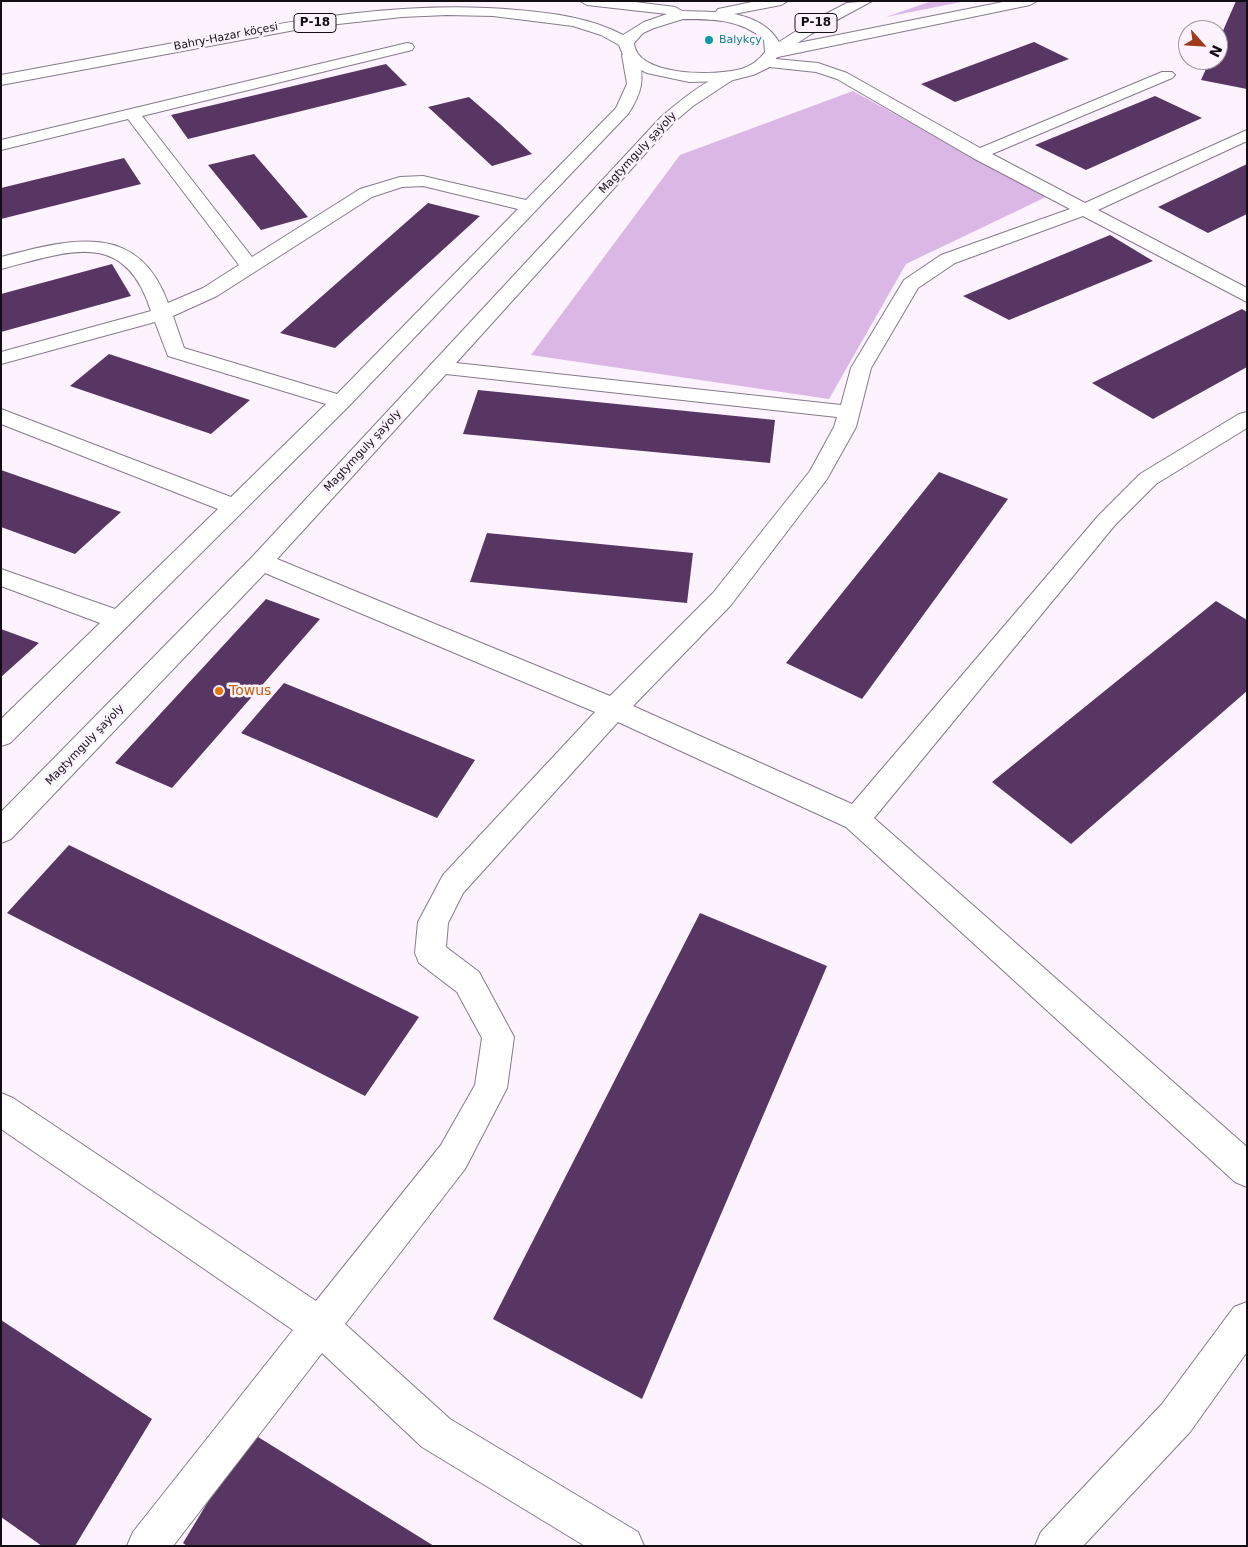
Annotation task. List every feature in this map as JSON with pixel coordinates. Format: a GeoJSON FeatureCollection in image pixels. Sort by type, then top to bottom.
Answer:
{"type":"FeatureCollection","features":[{"type":"Feature","properties":{"kind":"main road","name":"P-18"},"geometry":{"type":"LineString","coordinates":[[588,1],[706,15],[743,22],[765,32],[773,42],[769,58]]}},
{"type":"Feature","properties":{"kind":"main road","name":"P-18"},"geometry":{"type":"LineString","coordinates":[[781,1],[764,6],[706,15],[661,19],[643,26],[631,34],[628,49],[640,64],[673,75],[704,78],[729,76],[750,71],[810,26],[845,8],[865,1]]}},
{"type":"Feature","properties":{"kind":"main road"},"geometry":{"type":"LineString","coordinates":[[769,58],[1030,1]]}},
{"type":"Feature","properties":{"kind":"main road","name":"Bahry-Hazar köçesi"},"geometry":{"type":"LineString","coordinates":[[1,80],[277,28],[380,14],[436,10],[516,13],[572,21],[595,27],[628,49]]}},
{"type":"Feature","properties":{"kind":"main road"},"geometry":{"type":"LineString","coordinates":[[1,145],[407,47]]}},
{"type":"Feature","properties":{"kind":"main road"},"geometry":{"type":"LineString","coordinates":[[1,736],[341,402],[528,206],[622,111],[635,92],[636,76],[628,49]]}},
{"type":"Feature","properties":{"kind":"main road"},"geometry":{"type":"LineString","coordinates":[[769,58],[818,68],[842,76],[979,154],[1247,296]]}},
{"type":"Feature","properties":{"kind":"main road"},"geometry":{"type":"LineString","coordinates":[[979,154],[1166,75]]}},
{"type":"Feature","properties":{"kind":"main road","name":"Magtymguly şaýoly"},"geometry":{"type":"LineString","coordinates":[[1,831],[260,562],[667,120],[687,103],[729,76]]}},
{"type":"Feature","properties":{"kind":"main road"},"geometry":{"type":"LineString","coordinates":[[132,114],[250,266]]}},
{"type":"Feature","properties":{"kind":"main road"},"geometry":{"type":"LineString","coordinates":[[147,1546],[453,1158],[491,1088],[498,1037],[468,982],[430,953],[433,922],[453,884],[614,709],[722,599],[819,474],[845,427],[861,368],[910,284],[948,259],[1084,210],[1247,135]]}},
{"type":"Feature","properties":{"kind":"main road"},"geometry":{"type":"LineString","coordinates":[[1,358],[161,314],[210,292],[366,193],[400,182],[423,181],[528,206]]}},
{"type":"Feature","properties":{"kind":"main road"},"geometry":{"type":"LineString","coordinates":[[1,262],[65,247],[98,248],[132,257],[148,280],[174,352],[341,402]]}},
{"type":"Feature","properties":{"kind":"main road"},"geometry":{"type":"LineString","coordinates":[[1227,285],[1247,275]]}},
{"type":"Feature","properties":{"kind":"main road"},"geometry":{"type":"LineString","coordinates":[[440,367],[849,412]]}},
{"type":"Feature","properties":{"kind":"main road"},"geometry":{"type":"LineString","coordinates":[[1,416],[236,507]]}},
{"type":"Feature","properties":{"kind":"main road"},"geometry":{"type":"LineString","coordinates":[[856,818],[1107,520],[1148,480],[1247,419]]}},
{"type":"Feature","properties":{"kind":"main road"},"geometry":{"type":"LineString","coordinates":[[260,562],[614,709],[856,818],[1247,1170]]}},
{"type":"Feature","properties":{"kind":"main road"},"geometry":{"type":"LineString","coordinates":[[1,577],[120,620]]}},
{"type":"Feature","properties":{"kind":"main road"},"geometry":{"type":"LineString","coordinates":[[1,1109],[320,1326],[436,1433],[624,1546]]}},
{"type":"Feature","properties":{"kind":"main road"},"geometry":{"type":"LineString","coordinates":[[1055,1546],[1176,1418],[1247,1320]]}},
{"type":"Feature","properties":{"kind":"shaded area"},"geometry":{"type":"Polygon","coordinates":[[[932,1],[966,1],[886,17],[932,1]]]}},
{"type":"Feature","properties":{"kind":"shaded area"},"geometry":{"type":"Polygon","coordinates":[[[853,91],[1046,197],[906,264],[829,399],[531,355],[680,155],[853,91]]]}},
{"type":"Feature","properties":{"kind":"building"},"geometry":{"type":"Polygon","coordinates":[[[1236,1],[1247,1],[1247,89],[1201,80],[1206,70],[1228,70],[1228,20],[1236,1]]]}},
{"type":"Feature","properties":{"kind":"building"},"geometry":{"type":"Polygon","coordinates":[[[1034,42],[1069,59],[955,102],[921,84],[1034,42]]]}},
{"type":"Feature","properties":{"kind":"building"},"geometry":{"type":"Polygon","coordinates":[[[386,64],[407,85],[188,139],[171,115],[386,64]]]}},
{"type":"Feature","properties":{"kind":"building"},"geometry":{"type":"Polygon","coordinates":[[[1155,96],[1202,118],[1086,170],[1035,145],[1155,96]]]}},
{"type":"Feature","properties":{"kind":"building"},"geometry":{"type":"Polygon","coordinates":[[[469,97],[532,154],[492,166],[428,107],[469,97]]]}},
{"type":"Feature","properties":{"kind":"building"},"geometry":{"type":"Polygon","coordinates":[[[254,154],[308,217],[261,230],[208,165],[254,154]]]}},
{"type":"Feature","properties":{"kind":"building"},"geometry":{"type":"Polygon","coordinates":[[[124,158],[141,184],[1,219],[1,188],[124,158]]]}},
{"type":"Feature","properties":{"kind":"building"},"geometry":{"type":"Polygon","coordinates":[[[1247,164],[1247,214],[1208,233],[1158,207],[1247,164]]]}},
{"type":"Feature","properties":{"kind":"building"},"geometry":{"type":"Polygon","coordinates":[[[428,203],[480,216],[335,348],[280,333],[428,203]]]}},
{"type":"Feature","properties":{"kind":"building"},"geometry":{"type":"Polygon","coordinates":[[[1110,235],[1153,261],[1009,320],[963,296],[1110,235]]]}},
{"type":"Feature","properties":{"kind":"building"},"geometry":{"type":"Polygon","coordinates":[[[112,264],[131,296],[1,332],[1,294],[112,264]]]}},
{"type":"Feature","properties":{"kind":"building"},"geometry":{"type":"Polygon","coordinates":[[[1242,309],[1247,312],[1247,367],[1153,419],[1092,383],[1242,309]]]}},
{"type":"Feature","properties":{"kind":"building"},"geometry":{"type":"Polygon","coordinates":[[[109,354],[250,400],[211,434],[70,386],[109,354]]]}},
{"type":"Feature","properties":{"kind":"building"},"geometry":{"type":"Polygon","coordinates":[[[478,390],[775,420],[770,463],[463,434],[478,390]]]}},
{"type":"Feature","properties":{"kind":"building"},"geometry":{"type":"Polygon","coordinates":[[[1,470],[121,512],[75,554],[1,527],[1,470]]]}},
{"type":"Feature","properties":{"kind":"building"},"geometry":{"type":"Polygon","coordinates":[[[939,472],[1008,499],[862,699],[786,663],[939,472]]]}},
{"type":"Feature","properties":{"kind":"building"},"geometry":{"type":"Polygon","coordinates":[[[487,533],[693,553],[687,603],[470,582],[487,533]]]}},
{"type":"Feature","properties":{"kind":"building","name":"Towus"},"geometry":{"type":"Polygon","coordinates":[[[266,599],[320,619],[172,788],[115,763],[266,599]]]}},
{"type":"Feature","properties":{"kind":"building"},"geometry":{"type":"Polygon","coordinates":[[[1216,601],[1247,620],[1247,691],[1071,844],[992,782],[1216,601]]]}},
{"type":"Feature","properties":{"kind":"building"},"geometry":{"type":"Polygon","coordinates":[[[1,629],[39,643],[1,677],[1,629]]]}},
{"type":"Feature","properties":{"kind":"building"},"geometry":{"type":"Polygon","coordinates":[[[284,683],[475,760],[437,818],[241,733],[284,683]]]}},
{"type":"Feature","properties":{"kind":"building"},"geometry":{"type":"Polygon","coordinates":[[[69,845],[419,1017],[365,1096],[7,913],[69,845]]]}},
{"type":"Feature","properties":{"kind":"building"},"geometry":{"type":"Polygon","coordinates":[[[700,913],[827,966],[642,1399],[493,1319],[700,913]]]}},
{"type":"Feature","properties":{"kind":"building"},"geometry":{"type":"Polygon","coordinates":[[[1,1320],[152,1419],[75,1546],[42,1546],[1,1517],[1,1320]]]}},
{"type":"Feature","properties":{"kind":"building"},"geometry":{"type":"Polygon","coordinates":[[[250,1432],[434,1546],[187,1546],[183,1543],[250,1432]]]}},
{"type":"Feature","properties":{"kind":"place","name":"Balykçy"},"geometry":{"type":"Point","coordinates":[709,40]}},
{"type":"Feature","properties":{"kind":"place","name":"Towus"},"geometry":{"type":"Point","coordinates":[219,691]}}]}
